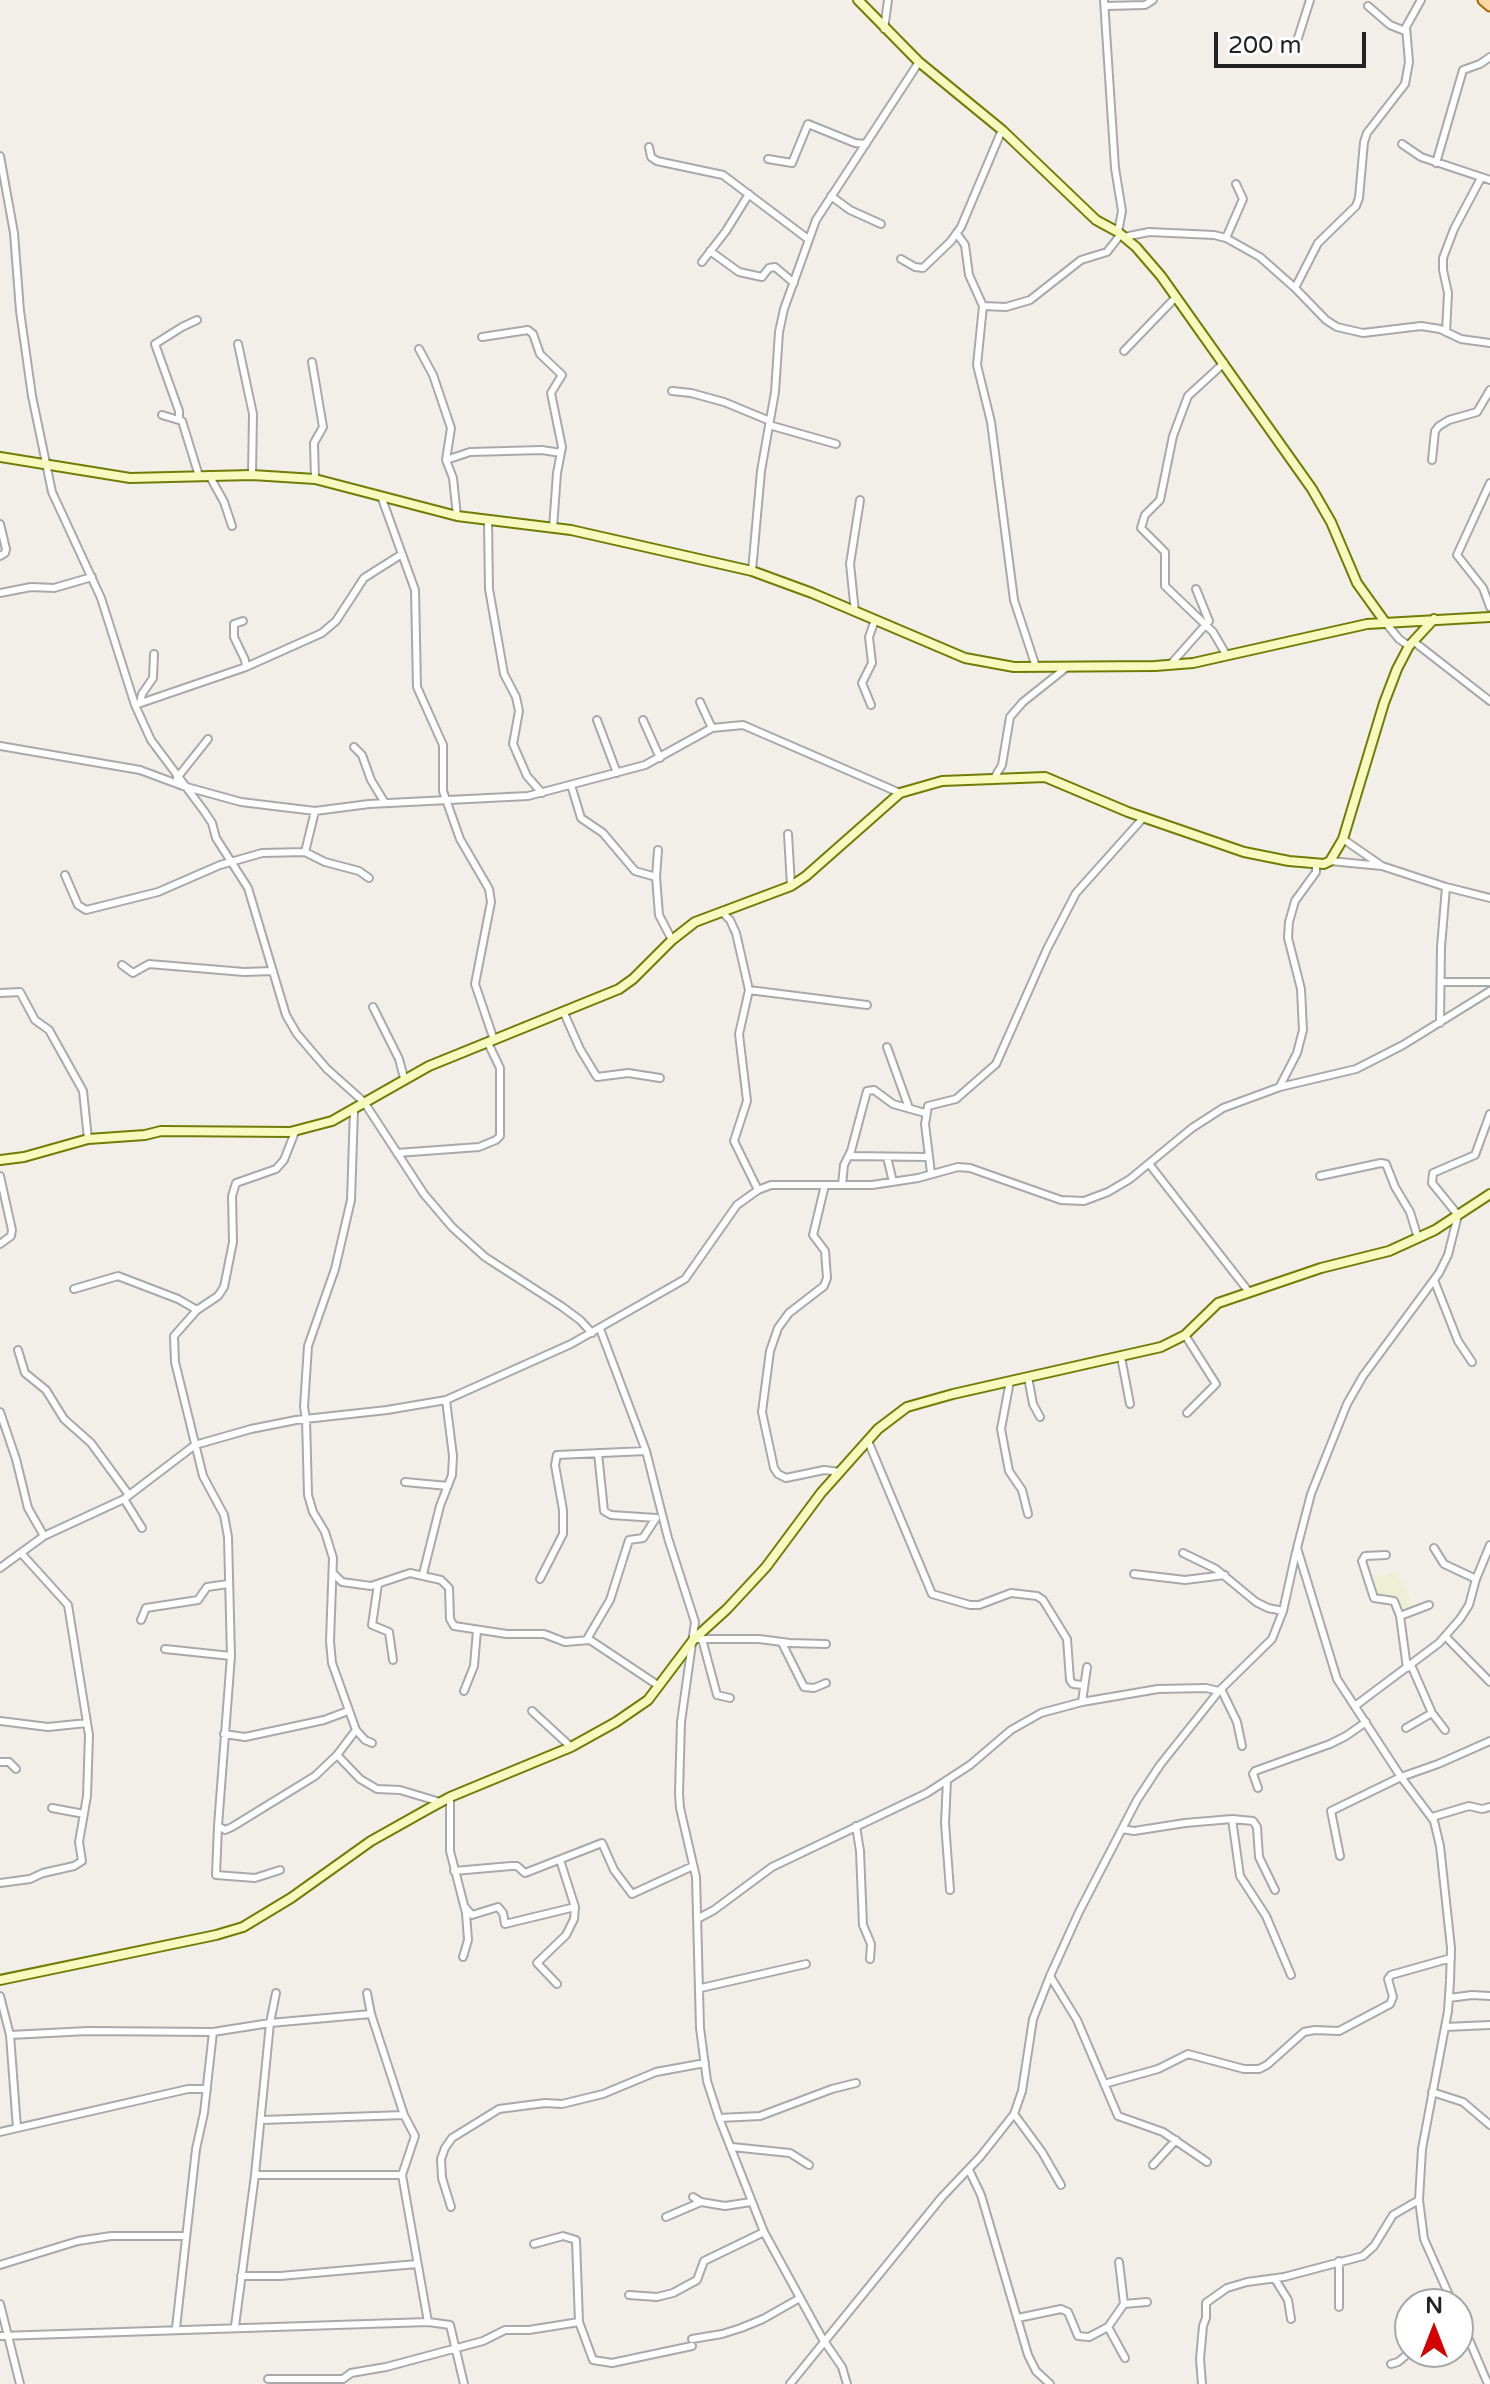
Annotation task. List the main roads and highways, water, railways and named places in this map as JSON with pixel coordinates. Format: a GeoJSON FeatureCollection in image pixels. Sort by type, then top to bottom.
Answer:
{"type":"FeatureCollection","features":[{"type":"Feature","properties":{"kind":"main road"},"geometry":{"type":"LineString","coordinates":[[1483,0],[1490,6]]}}]}
